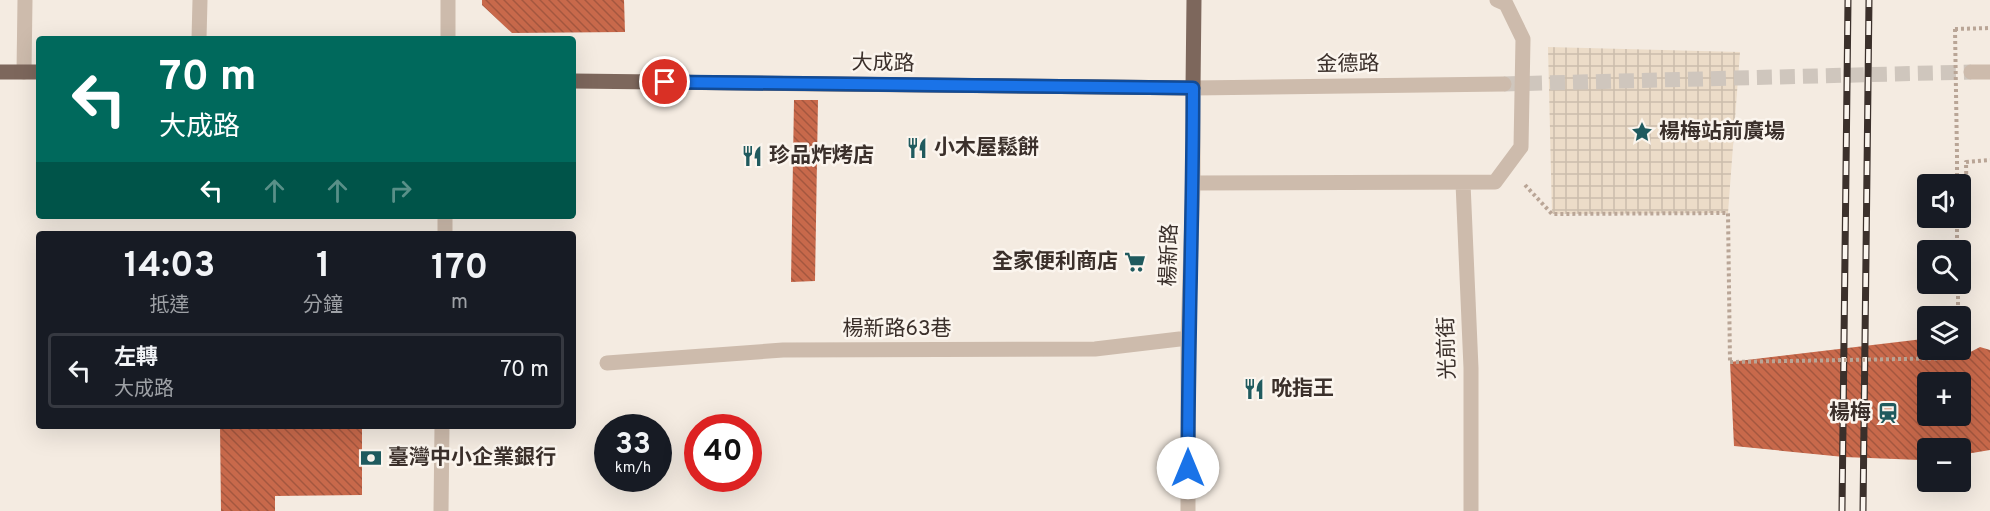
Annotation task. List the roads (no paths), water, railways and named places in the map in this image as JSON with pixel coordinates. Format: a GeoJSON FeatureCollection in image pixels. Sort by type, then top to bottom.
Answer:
{"type":"FeatureCollection","features":[{"type":"Feature","properties":{"kind":"main road","name":"楊新路"},"geometry":{"type":"LineString","coordinates":[[1193,88],[1194,0]]}},
{"type":"Feature","properties":{"kind":"main road"},"geometry":{"type":"LineString","coordinates":[[0,72],[31,72]]}},
{"type":"Feature","properties":{"kind":"main road","name":"大成路"},"geometry":{"type":"LineString","coordinates":[[576,81],[1193,88]]}},
{"type":"Feature","properties":{"kind":"street"},"geometry":{"type":"LineString","coordinates":[[25,0],[31,72]]}},
{"type":"Feature","properties":{"kind":"street"},"geometry":{"type":"LineString","coordinates":[[198,36],[200,0]]}},
{"type":"Feature","properties":{"kind":"street"},"geometry":{"type":"LineString","coordinates":[[448,0],[448,36]]}},
{"type":"Feature","properties":{"kind":"street"},"geometry":{"type":"LineString","coordinates":[[1194,183],[1495,182],[1521,147],[1523,39],[1506,4],[1497,0]]}},
{"type":"Feature","properties":{"kind":"street"},"geometry":{"type":"LineString","coordinates":[[1971,72],[1990,72]]}},
{"type":"Feature","properties":{"kind":"street","name":"金德路"},"geometry":{"type":"LineString","coordinates":[[1193,88],[1504,84]]}},
{"type":"Feature","properties":{"kind":"street","name":"楊新路"},"geometry":{"type":"LineString","coordinates":[[1188,511],[1188,338],[1194,183],[1193,88]]}},
{"type":"Feature","properties":{"kind":"street","name":"光前街"},"geometry":{"type":"LineString","coordinates":[[1463,183],[1471,368],[1471,511]]}},
{"type":"Feature","properties":{"kind":"street","name":"楊新路63巷"},"geometry":{"type":"LineString","coordinates":[[606,363],[783,350],[1095,349],[1188,338]]}},
{"type":"Feature","properties":{"kind":"street"},"geometry":{"type":"LineString","coordinates":[[441,511],[442,429]]}},
{"type":"Feature","properties":{"kind":"tunnel"},"geometry":{"type":"LineString","coordinates":[[1504,84],[1971,72]]}},
{"type":"Feature","properties":{"kind":"railway"},"geometry":{"type":"LineString","coordinates":[[1842,511],[1848,0]]}},
{"type":"Feature","properties":{"kind":"railway"},"geometry":{"type":"LineString","coordinates":[[1863,511],[1869,0]]}},
{"type":"Feature","properties":{"kind":"place","name":"楊梅站前廣場"},"geometry":{"type":"Point","coordinates":[1642,132]}},
{"type":"Feature","properties":{"kind":"place","name":"小木屋鬆餅"},"geometry":{"type":"Point","coordinates":[917,148]}},
{"type":"Feature","properties":{"kind":"place","name":"珍品炸烤店"},"geometry":{"type":"Point","coordinates":[752,156]}},
{"type":"Feature","properties":{"kind":"place","name":"全家便利商店"},"geometry":{"type":"Point","coordinates":[1135,262]}},
{"type":"Feature","properties":{"kind":"place","name":"吮指王"},"geometry":{"type":"Point","coordinates":[1254,389]}},
{"type":"Feature","properties":{"kind":"place","name":"楊梅"},"geometry":{"type":"Point","coordinates":[1888,413]}},
{"type":"Feature","properties":{"kind":"place","name":"臺灣中小企業銀行"},"geometry":{"type":"Point","coordinates":[371,458]}}]}
